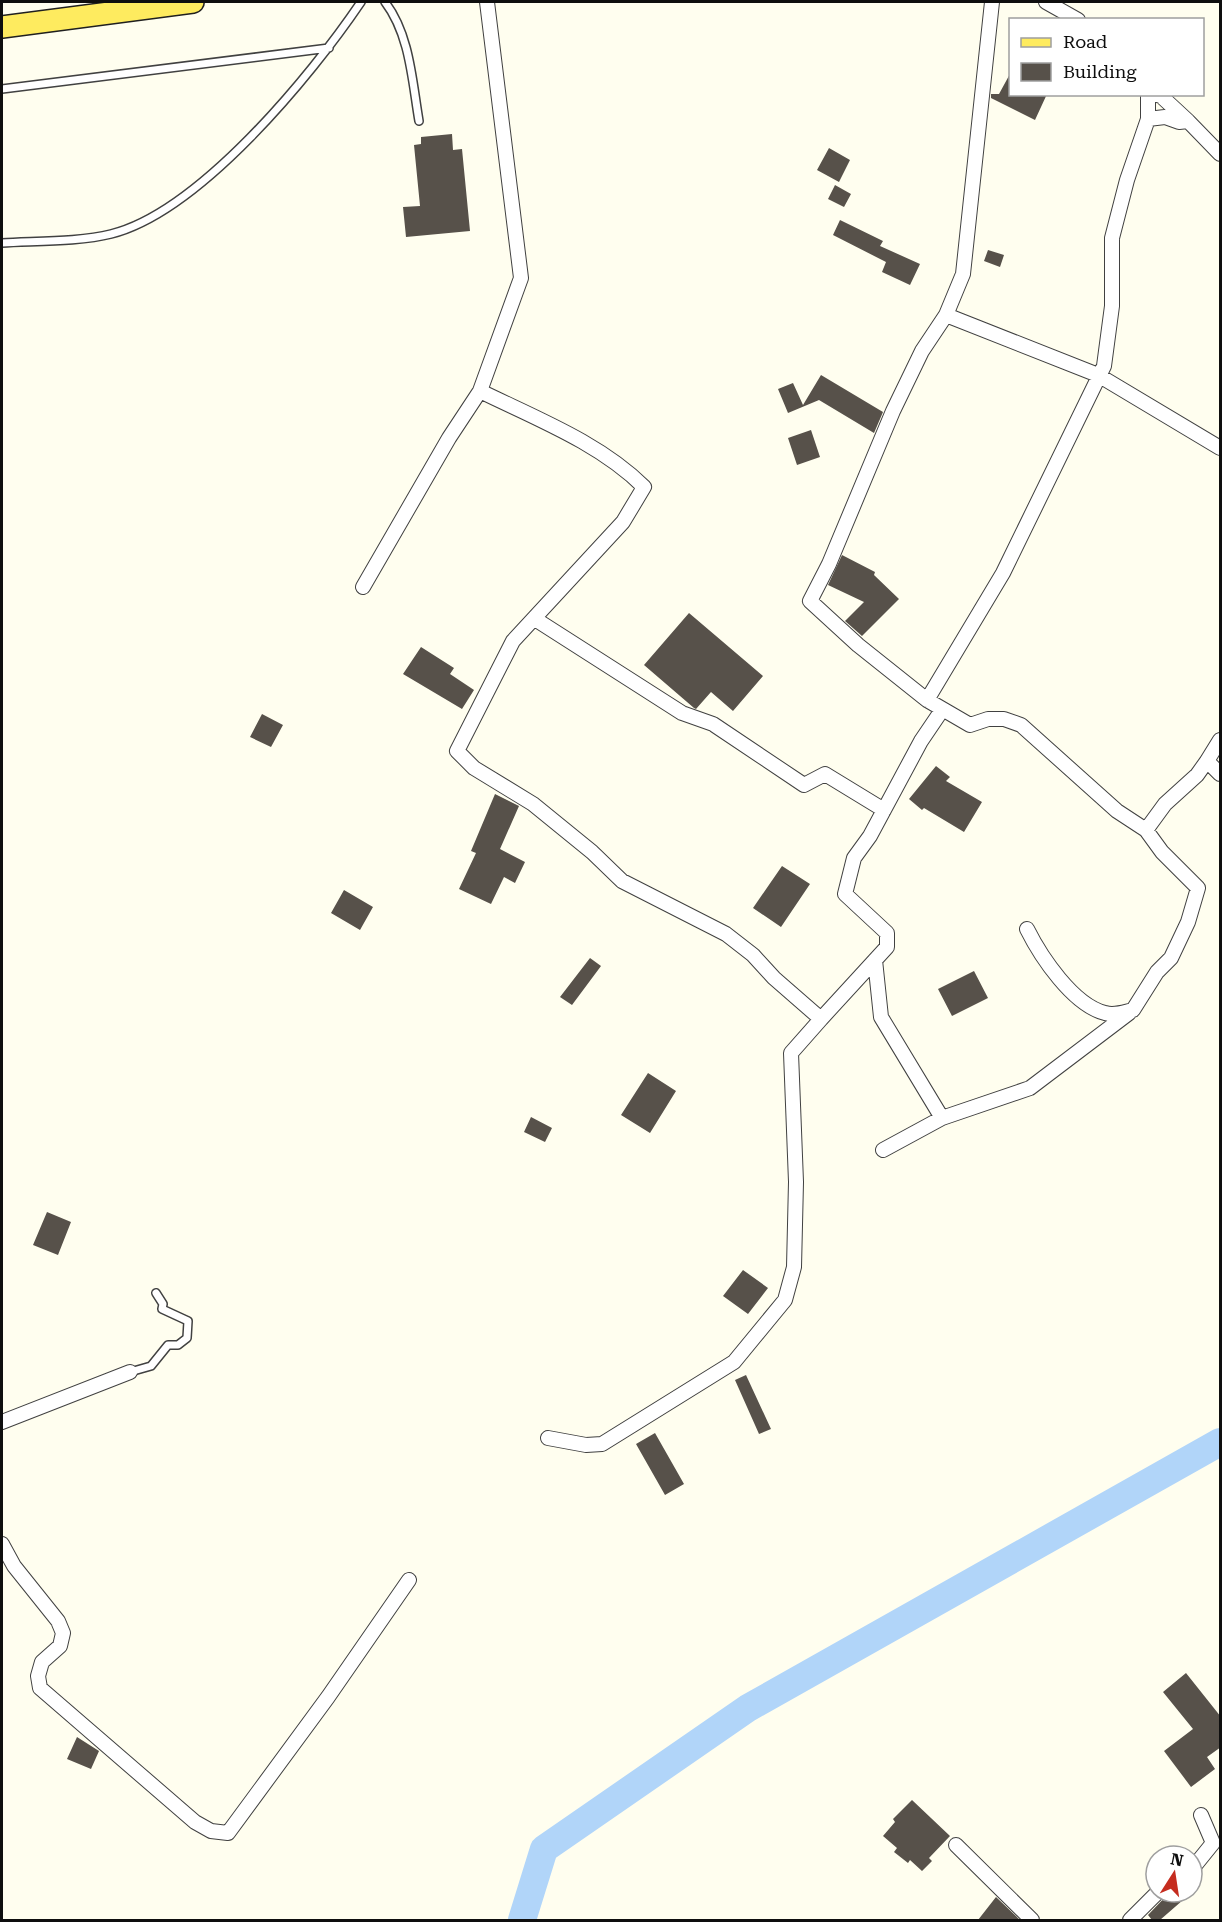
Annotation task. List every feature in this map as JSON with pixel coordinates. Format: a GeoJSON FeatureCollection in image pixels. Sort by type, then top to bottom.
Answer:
{"type":"FeatureCollection","features":[{"type":"Feature","properties":{"kind":"main road"},"geometry":{"type":"LineString","coordinates":[[2,27],[193,2]]}},
{"type":"Feature","properties":{"kind":"street"},"geometry":{"type":"LineString","coordinates":[[363,588],[449,438],[480,391],[521,278],[487,2]]}},
{"type":"Feature","properties":{"kind":"street"},"geometry":{"type":"LineString","coordinates":[[883,1150],[942,1118],[1030,1088],[1133,1010],[1157,972],[1171,958],[1188,922],[1198,888],[1162,852],[1146,830],[1116,811],[1021,725],[1004,719],[988,719],[970,725],[942,710],[858,645],[810,601],[829,564],[893,411],[922,351],[946,315],[963,274],[992,2]]}},
{"type":"Feature","properties":{"kind":"street"},"geometry":{"type":"LineString","coordinates":[[1046,2],[1074,18]]}},
{"type":"Feature","properties":{"kind":"street"},"geometry":{"type":"LineString","coordinates":[[1150,97],[1161,96],[1221,154]]}},
{"type":"Feature","properties":{"kind":"street"},"geometry":{"type":"LineString","coordinates":[[927,700],[1003,573],[1104,366],[1108,345],[1112,238],[1127,180],[1148,119],[1150,97]]}},
{"type":"Feature","properties":{"kind":"street"},"geometry":{"type":"LineString","coordinates":[[1150,97],[1166,117]]}},
{"type":"Feature","properties":{"kind":"street"},"geometry":{"type":"LineString","coordinates":[[1148,119],[1166,117],[1179,122],[1188,122]]}},
{"type":"Feature","properties":{"kind":"street"},"geometry":{"type":"LineString","coordinates":[[946,315],[1098,375],[1221,448]]}},
{"type":"Feature","properties":{"kind":"street"},"geometry":{"type":"LineString","coordinates":[[480,391],[560,430],[626,469],[644,487],[623,522],[513,640],[457,751],[474,768],[533,804],[592,852],[622,881],[726,934],[821,1019]]}},
{"type":"Feature","properties":{"kind":"street"},"geometry":{"type":"LineString","coordinates":[[535,619],[682,713],[713,724],[804,785],[825,774],[884,810]]}},
{"type":"Feature","properties":{"kind":"street"},"geometry":{"type":"LineString","coordinates":[[548,1438],[586,1445],[602,1444],[734,1362],[785,1300],[794,1257],[796,1182],[792,1053],[887,947],[886,933],[845,894],[854,858],[884,810],[921,741],[942,710]]}},
{"type":"Feature","properties":{"kind":"street"},"geometry":{"type":"LineString","coordinates":[[1146,830],[1165,804],[1197,775],[1221,740]]}},
{"type":"Feature","properties":{"kind":"street"},"geometry":{"type":"LineString","coordinates":[[1207,761],[1221,774]]}},
{"type":"Feature","properties":{"kind":"street"},"geometry":{"type":"LineString","coordinates":[[1027,929],[1046,962],[1072,991],[1092,1008],[1107,1014],[1133,1010]]}},
{"type":"Feature","properties":{"kind":"street"},"geometry":{"type":"LineString","coordinates":[[876,960],[881,1017],[942,1118]]}},
{"type":"Feature","properties":{"kind":"street"},"geometry":{"type":"LineString","coordinates":[[2,1422],[130,1372]]}},
{"type":"Feature","properties":{"kind":"street"},"geometry":{"type":"LineString","coordinates":[[2,1544],[14,1566],[58,1621],[63,1633],[60,1646],[42,1662],[38,1676],[40,1688],[195,1821],[210,1831],[228,1833],[408,1580]]}},
{"type":"Feature","properties":{"kind":"street"},"geometry":{"type":"LineString","coordinates":[[1201,1815],[1213,1843],[1204,1854]]}},
{"type":"Feature","properties":{"kind":"street"},"geometry":{"type":"LineString","coordinates":[[956,1845],[1032,1920]]}},
{"type":"Feature","properties":{"kind":"street"},"geometry":{"type":"LineString","coordinates":[[1130,1920],[1146,1904]]}},
{"type":"Feature","properties":{"kind":"lane"},"geometry":{"type":"LineString","coordinates":[[2,243],[110,234],[145,222],[182,199],[239,149],[330,48],[361,2]]}},
{"type":"Feature","properties":{"kind":"lane"},"geometry":{"type":"LineString","coordinates":[[385,2],[398,19],[409,57],[419,121]]}},
{"type":"Feature","properties":{"kind":"lane"},"geometry":{"type":"LineString","coordinates":[[2,89],[330,48]]}},
{"type":"Feature","properties":{"kind":"lane"},"geometry":{"type":"LineString","coordinates":[[130,1372],[152,1366],[168,1345],[178,1345],[187,1338],[188,1321],[162,1309],[163,1304],[156,1293]]}},
{"type":"Feature","properties":{"kind":"building"},"geometry":{"type":"Polygon","coordinates":[[[1009,76],[1009,96],[1046,96],[1035,120],[991,98],[991,94],[999,94],[1009,76]]]}},
{"type":"Feature","properties":{"kind":"building"},"geometry":{"type":"Polygon","coordinates":[[[452,134],[453,150],[462,149],[470,231],[406,237],[403,207],[420,206],[414,145],[421,144],[421,137],[452,134]]]}},
{"type":"Feature","properties":{"kind":"building"},"geometry":{"type":"Polygon","coordinates":[[[829,148],[850,160],[839,182],[817,170],[829,148]]]}},
{"type":"Feature","properties":{"kind":"building"},"geometry":{"type":"Polygon","coordinates":[[[835,185],[851,194],[844,207],[828,199],[835,185]]]}},
{"type":"Feature","properties":{"kind":"building"},"geometry":{"type":"Polygon","coordinates":[[[840,220],[883,241],[880,246],[920,264],[910,285],[882,272],[886,262],[833,235],[840,220]]]}},
{"type":"Feature","properties":{"kind":"building"},"geometry":{"type":"Polygon","coordinates":[[[988,250],[1004,255],[1000,267],[984,261],[988,250]]]}},
{"type":"Feature","properties":{"kind":"building"},"geometry":{"type":"Polygon","coordinates":[[[821,375],[883,412],[874,433],[819,400],[788,413],[778,389],[793,383],[803,405],[821,375]]]}},
{"type":"Feature","properties":{"kind":"building"},"geometry":{"type":"Polygon","coordinates":[[[811,430],[820,457],[797,465],[788,438],[811,430]]]}},
{"type":"Feature","properties":{"kind":"building"},"geometry":{"type":"Polygon","coordinates":[[[842,555],[875,572],[874,575],[899,599],[862,636],[845,621],[864,602],[828,585],[842,555]]]}},
{"type":"Feature","properties":{"kind":"building"},"geometry":{"type":"Polygon","coordinates":[[[689,613],[763,676],[733,711],[711,692],[696,709],[694,708],[644,665],[689,613]]]}},
{"type":"Feature","properties":{"kind":"building"},"geometry":{"type":"Polygon","coordinates":[[[421,647],[454,668],[450,674],[474,690],[462,709],[403,674],[421,647]]]}},
{"type":"Feature","properties":{"kind":"building"},"geometry":{"type":"Polygon","coordinates":[[[262,714],[283,725],[271,747],[250,737],[262,714]]]}},
{"type":"Feature","properties":{"kind":"building"},"geometry":{"type":"Polygon","coordinates":[[[936,766],[950,777],[946,781],[982,802],[964,832],[924,808],[922,810],[909,799],[936,766]]]}},
{"type":"Feature","properties":{"kind":"building"},"geometry":{"type":"Polygon","coordinates":[[[495,794],[519,806],[500,849],[525,862],[515,883],[504,877],[491,904],[459,889],[476,853],[471,851],[495,794]]]}},
{"type":"Feature","properties":{"kind":"building"},"geometry":{"type":"Polygon","coordinates":[[[782,866],[810,884],[781,927],[753,908],[782,866]]]}},
{"type":"Feature","properties":{"kind":"building"},"geometry":{"type":"Polygon","coordinates":[[[344,890],[373,907],[360,930],[331,913],[344,890]]]}},
{"type":"Feature","properties":{"kind":"building"},"geometry":{"type":"Polygon","coordinates":[[[590,958],[601,966],[572,1005],[560,997],[590,958]]]}},
{"type":"Feature","properties":{"kind":"building"},"geometry":{"type":"Polygon","coordinates":[[[974,971],[988,998],[952,1016],[938,989],[974,971]]]}},
{"type":"Feature","properties":{"kind":"building"},"geometry":{"type":"Polygon","coordinates":[[[648,1073],[676,1091],[650,1133],[621,1115],[648,1073]]]}},
{"type":"Feature","properties":{"kind":"building"},"geometry":{"type":"Polygon","coordinates":[[[531,1117],[552,1128],[545,1142],[524,1132],[531,1117]]]}},
{"type":"Feature","properties":{"kind":"building"},"geometry":{"type":"Polygon","coordinates":[[[47,1212],[71,1222],[58,1255],[33,1245],[47,1212]]]}},
{"type":"Feature","properties":{"kind":"building"},"geometry":{"type":"Polygon","coordinates":[[[743,1270],[768,1288],[748,1314],[723,1296],[743,1270]]]}},
{"type":"Feature","properties":{"kind":"building"},"geometry":{"type":"Polygon","coordinates":[[[746,1375],[771,1429],[759,1434],[735,1380],[746,1375]]]}},
{"type":"Feature","properties":{"kind":"building"},"geometry":{"type":"Polygon","coordinates":[[[655,1433],[684,1484],[665,1495],[636,1444],[655,1433]]]}},
{"type":"Feature","properties":{"kind":"building"},"geometry":{"type":"Polygon","coordinates":[[[1186,1673],[1221,1717],[1221,1747],[1207,1757],[1215,1769],[1191,1787],[1164,1751],[1193,1729],[1163,1692],[1186,1673]]]}},
{"type":"Feature","properties":{"kind":"building"},"geometry":{"type":"Polygon","coordinates":[[[77,1737],[99,1751],[91,1769],[67,1759],[77,1737]]]}},
{"type":"Feature","properties":{"kind":"building"},"geometry":{"type":"Polygon","coordinates":[[[912,1800],[950,1836],[929,1858],[932,1861],[922,1871],[910,1860],[908,1863],[894,1852],[897,1848],[883,1836],[895,1822],[893,1819],[912,1800]]]}},
{"type":"Feature","properties":{"kind":"building"},"geometry":{"type":"Polygon","coordinates":[[[996,1897],[1020,1920],[978,1920],[996,1897]]]}},
{"type":"Feature","properties":{"kind":"building"},"geometry":{"type":"Polygon","coordinates":[[[1159,1904],[1178,1904],[1160,1920],[1152,1920],[1148,1915],[1159,1904]]]}},
{"type":"Feature","properties":{"kind":"waterway"},"geometry":{"type":"LineString","coordinates":[[522,1920],[544,1849],[748,1708],[1220,1442]]}}]}
